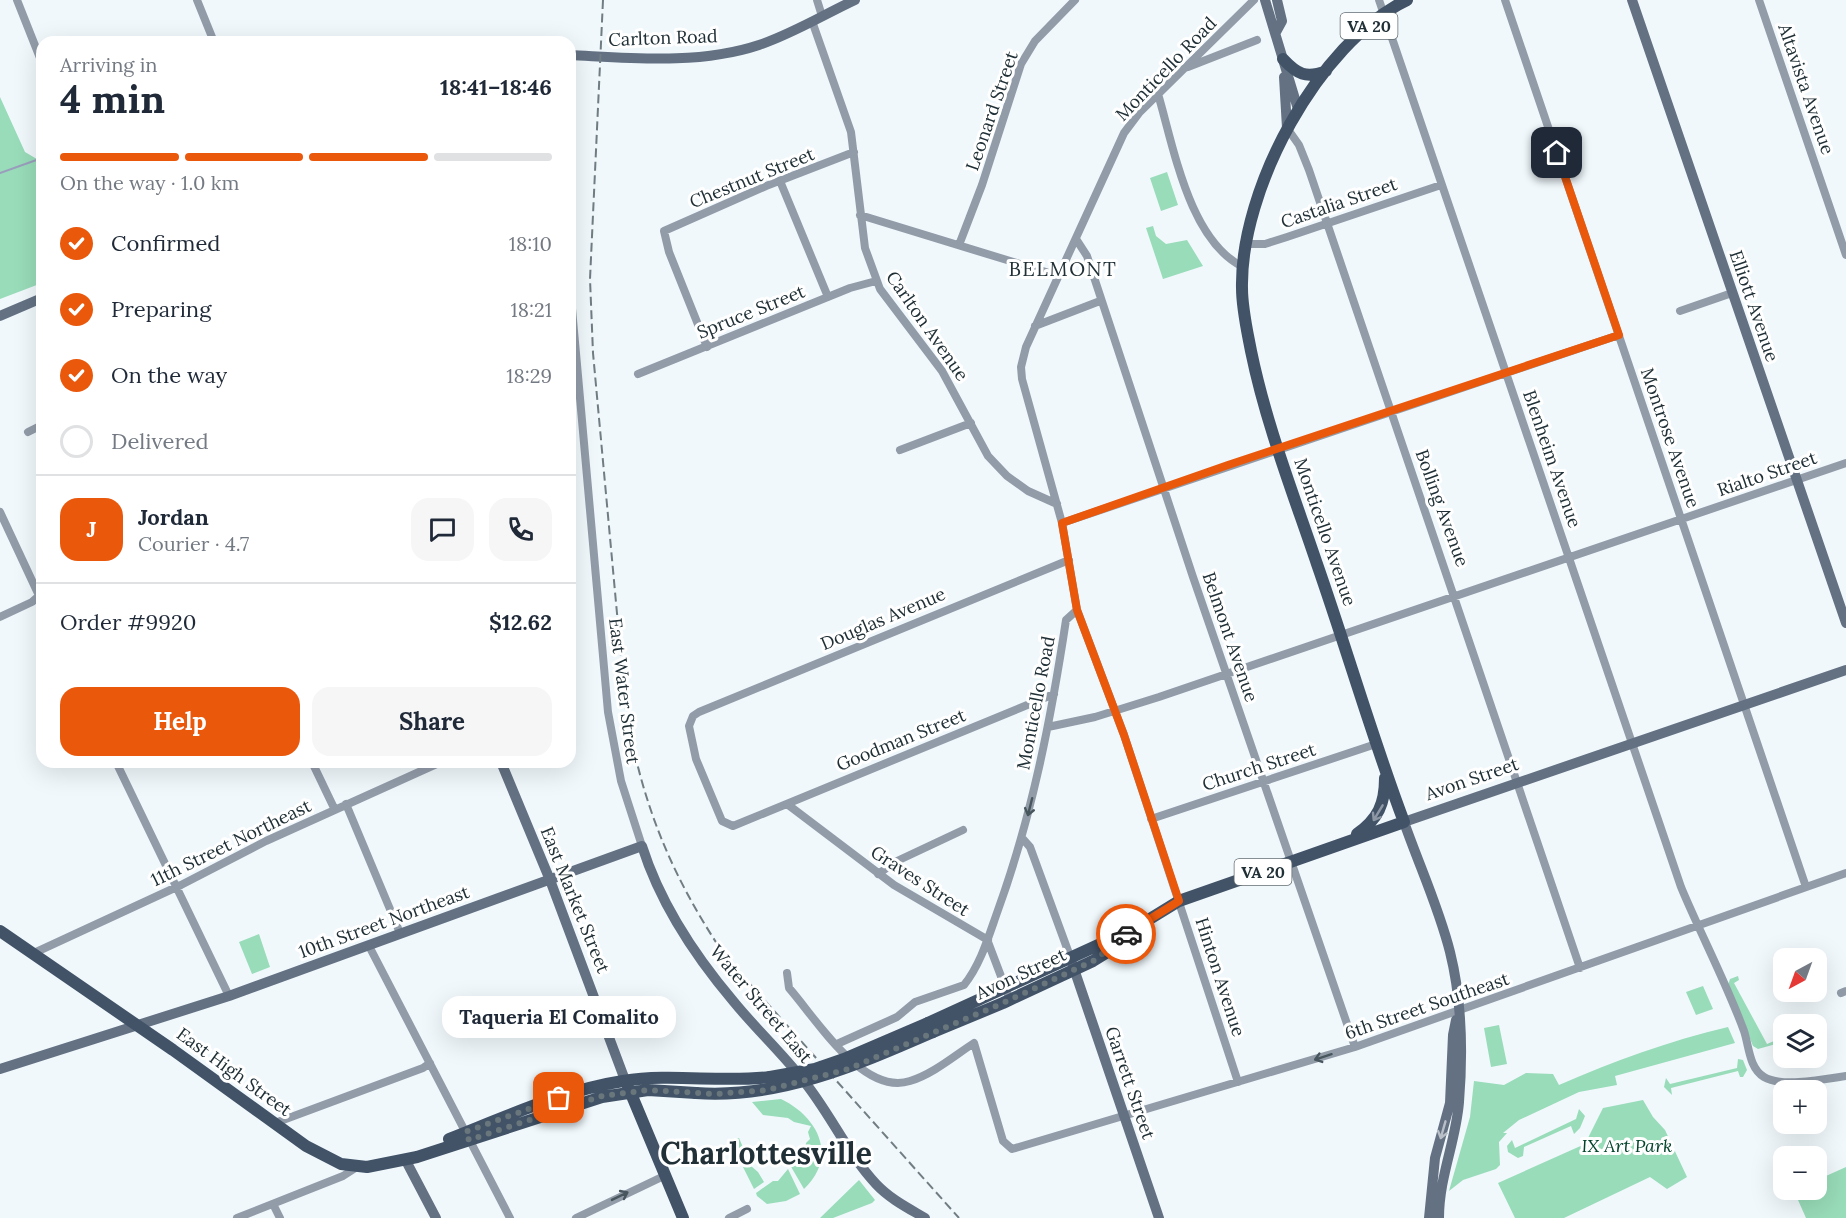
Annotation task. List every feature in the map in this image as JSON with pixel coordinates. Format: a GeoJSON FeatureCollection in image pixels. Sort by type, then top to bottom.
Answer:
{"type":"FeatureCollection","features":[{"type":"Feature","properties":{"kind":"main road","name":"Monticello Avenue"},"geometry":{"type":"LineString","coordinates":[[1404,822],[1278,449],[1259,387],[1242,299],[1246,244],[1260,192],[1287,128],[1327,70],[1358,36],[1407,0]]}},
{"type":"Feature","properties":{"kind":"main road"},"geometry":{"type":"LineString","coordinates":[[1283,58],[1292,69],[1303,75],[1313,76],[1327,70]]}},
{"type":"Feature","properties":{"kind":"main road","name":"VA 20"},"geometry":{"type":"LineString","coordinates":[[1346,842],[1367,827],[1381,810],[1385,792],[1385,771]]}},
{"type":"Feature","properties":{"kind":"main road","name":"Avon Street"},"geometry":{"type":"LineString","coordinates":[[931,1027],[1072,964],[1107,941],[1117,939],[1179,901],[1404,822]]}},
{"type":"Feature","properties":{"kind":"main road","name":"East High Street"},"geometry":{"type":"LineString","coordinates":[[0,931],[324,1157],[357,1167],[405,1159],[579,1091],[627,1086]]}},
{"type":"Feature","properties":{"kind":"main road","name":"VA 20"},"geometry":{"type":"LineString","coordinates":[[627,1086],[662,1078],[746,1080],[815,1069],[931,1027]]}},
{"type":"Feature","properties":{"kind":"main road","name":"VA 20"},"geometry":{"type":"LineString","coordinates":[[627,1086],[715,1094],[768,1090],[848,1069],[931,1027]]}},
{"type":"Feature","properties":{"kind":"main road","name":"East Market Street"},"geometry":{"type":"LineString","coordinates":[[627,1086],[682,1218]]}},
{"type":"Feature","properties":{"kind":"street"},"geometry":{"type":"LineString","coordinates":[[17,0],[36,48]]}},
{"type":"Feature","properties":{"kind":"street"},"geometry":{"type":"LineString","coordinates":[[197,0],[212,36]]}},
{"type":"Feature","properties":{"kind":"street","name":"Carlton Avenue"},"geometry":{"type":"LineString","coordinates":[[817,0],[817,18],[846,115],[854,153],[865,248],[876,281],[890,305],[942,371],[984,449],[997,467],[1028,491],[1057,504]]}},
{"type":"Feature","properties":{"kind":"street","name":"Carlton Road"},"geometry":{"type":"LineString","coordinates":[[576,55],[654,58],[718,54],[758,46],[855,0]]}},
{"type":"Feature","properties":{"kind":"street","name":"Leonard Street"},"geometry":{"type":"LineString","coordinates":[[958,245],[982,185],[1021,64],[1035,41],[1075,0]]}},
{"type":"Feature","properties":{"kind":"street","name":"Monticello Road"},"geometry":{"type":"LineString","coordinates":[[837,1044],[897,1017],[915,1002],[963,985],[988,940],[1022,838],[1048,727],[1066,620],[1077,610],[1062,523],[1022,379],[1022,357],[1124,133],[1158,94],[1254,0]]}},
{"type":"Feature","properties":{"kind":"street","name":"Bolling Avenue"},"geometry":{"type":"LineString","coordinates":[[1265,0],[1298,110]]}},
{"type":"Feature","properties":{"kind":"street"},"geometry":{"type":"LineString","coordinates":[[1276,32],[1282,21],[1277,0]]}},
{"type":"Feature","properties":{"kind":"street","name":"Blenheim Avenue"},"geometry":{"type":"LineString","coordinates":[[1379,0],[1681,887],[1737,1013],[1753,1063],[1762,1075],[1784,1081],[1846,1076]]}},
{"type":"Feature","properties":{"kind":"street","name":"Montrose Avenue"},"geometry":{"type":"LineString","coordinates":[[1505,0],[1683,518],[1806,887]]}},
{"type":"Feature","properties":{"kind":"street","name":"Elliott Avenue"},"geometry":{"type":"LineString","coordinates":[[1632,0],[1846,623]]}},
{"type":"Feature","properties":{"kind":"street","name":"Altavista Avenue"},"geometry":{"type":"LineString","coordinates":[[1759,0],[1846,255]]}},
{"type":"Feature","properties":{"kind":"street"},"geometry":{"type":"LineString","coordinates":[[1184,69],[1257,40]]}},
{"type":"Feature","properties":{"kind":"street","name":"Bolling Avenue"},"geometry":{"type":"LineString","coordinates":[[1283,58],[1287,128],[1299,145],[1309,170],[1519,782],[1580,968]]}},
{"type":"Feature","properties":{"kind":"street"},"geometry":{"type":"LineString","coordinates":[[1158,94],[1189,195],[1200,222],[1225,255],[1243,267]]}},
{"type":"Feature","properties":{"kind":"street","name":"Chestnut Street"},"geometry":{"type":"LineString","coordinates":[[707,347],[663,233],[780,181],[854,153]]}},
{"type":"Feature","properties":{"kind":"street"},"geometry":{"type":"LineString","coordinates":[[780,181],[828,297]]}},
{"type":"Feature","properties":{"kind":"street","name":"Castalia Street"},"geometry":{"type":"LineString","coordinates":[[1246,244],[1265,244],[1441,185]]}},
{"type":"Feature","properties":{"kind":"street"},"geometry":{"type":"LineString","coordinates":[[860,215],[1059,276]]}},
{"type":"Feature","properties":{"kind":"street","name":"Belmont Avenue"},"geometry":{"type":"LineString","coordinates":[[1076,239],[1087,256],[1100,301],[1355,1047]]}},
{"type":"Feature","properties":{"kind":"street","name":"Spruce Street"},"geometry":{"type":"LineString","coordinates":[[638,374],[828,297],[876,281]]}},
{"type":"Feature","properties":{"kind":"street"},"geometry":{"type":"LineString","coordinates":[[1680,311],[1732,293]]}},
{"type":"Feature","properties":{"kind":"street"},"geometry":{"type":"LineString","coordinates":[[0,316],[36,301]]}},
{"type":"Feature","properties":{"kind":"street"},"geometry":{"type":"LineString","coordinates":[[1035,326],[1100,301]]}},
{"type":"Feature","properties":{"kind":"street"},"geometry":{"type":"LineString","coordinates":[[1062,523],[1619,335]]}},
{"type":"Feature","properties":{"kind":"street","name":"East Water Street"},"geometry":{"type":"LineString","coordinates":[[576,353],[608,712],[621,781],[642,846]]}},
{"type":"Feature","properties":{"kind":"street"},"geometry":{"type":"LineString","coordinates":[[900,450],[971,423]]}},
{"type":"Feature","properties":{"kind":"street"},"geometry":{"type":"LineString","coordinates":[[28,432],[36,428]]}},
{"type":"Feature","properties":{"kind":"street","name":"Rialto Street"},"geometry":{"type":"LineString","coordinates":[[1048,727],[1115,711],[1846,463]]}},
{"type":"Feature","properties":{"kind":"street"},"geometry":{"type":"LineString","coordinates":[[0,512],[36,587]]}},
{"type":"Feature","properties":{"kind":"street","name":"Douglas Avenue"},"geometry":{"type":"LineString","coordinates":[[710,708],[1069,560]]}},
{"type":"Feature","properties":{"kind":"street"},"geometry":{"type":"LineString","coordinates":[[0,617],[36,599]]}},
{"type":"Feature","properties":{"kind":"street","name":"Hinton Avenue"},"geometry":{"type":"LineString","coordinates":[[1077,610],[1115,711],[1238,1082]]}},
{"type":"Feature","properties":{"kind":"street","name":"Avon Street"},"geometry":{"type":"LineString","coordinates":[[1404,822],[1846,670]]}},
{"type":"Feature","properties":{"kind":"street","name":"Goodman Street"},"geometry":{"type":"LineString","coordinates":[[710,708],[693,716],[689,730],[711,800],[722,821],[728,826],[1054,694]]}},
{"type":"Feature","properties":{"kind":"street","name":"Church Street"},"geometry":{"type":"LineString","coordinates":[[1151,819],[1376,744]]}},
{"type":"Feature","properties":{"kind":"street"},"geometry":{"type":"LineString","coordinates":[[119,768],[229,996]]}},
{"type":"Feature","properties":{"kind":"street"},"geometry":{"type":"LineString","coordinates":[[315,768],[335,810]]}},
{"type":"Feature","properties":{"kind":"street","name":"11th Street Northeast"},"geometry":{"type":"LineString","coordinates":[[34,953],[175,888],[346,804],[427,768]]}},
{"type":"Feature","properties":{"kind":"street","name":"East Market Street"},"geometry":{"type":"LineString","coordinates":[[503,768],[550,880],[627,1086]]}},
{"type":"Feature","properties":{"kind":"street"},"geometry":{"type":"LineString","coordinates":[[346,804],[400,933]]}},
{"type":"Feature","properties":{"kind":"street","name":"Graves Street"},"geometry":{"type":"LineString","coordinates":[[787,804],[878,874],[977,936],[988,940]]}},
{"type":"Feature","properties":{"kind":"street","name":"Monticello Avenue"},"geometry":{"type":"LineString","coordinates":[[1404,822],[1449,950],[1461,1036],[1460,1100],[1441,1187],[1439,1218]]}},
{"type":"Feature","properties":{"kind":"street"},"geometry":{"type":"LineString","coordinates":[[878,874],[897,861],[963,830]]}},
{"type":"Feature","properties":{"kind":"street"},"geometry":{"type":"LineString","coordinates":[[1022,838],[1030,846],[1072,964]]}},
{"type":"Feature","properties":{"kind":"street","name":"10th Street Northeast"},"geometry":{"type":"LineString","coordinates":[[0,1069],[135,1024],[151,1022],[229,996],[642,846]]}},
{"type":"Feature","properties":{"kind":"street","name":"Water Street East"},"geometry":{"type":"LineString","coordinates":[[642,846],[655,881],[670,910],[719,984],[803,1080],[842,1140],[876,1184],[889,1196],[925,1218]]}},
{"type":"Feature","properties":{"kind":"street","name":"6th Street Southeast"},"geometry":{"type":"LineString","coordinates":[[837,1044],[865,1074],[896,1084],[924,1076],[974,1043],[1003,1141],[1012,1149],[1355,1047],[1846,873]]}},
{"type":"Feature","properties":{"kind":"street"},"geometry":{"type":"LineString","coordinates":[[988,940],[1008,994]]}},
{"type":"Feature","properties":{"kind":"street"},"geometry":{"type":"LineString","coordinates":[[369,946],[510,1218]]}},
{"type":"Feature","properties":{"kind":"street","name":"Garrett Street"},"geometry":{"type":"LineString","coordinates":[[1072,964],[1159,1218]]}},
{"type":"Feature","properties":{"kind":"street"},"geometry":{"type":"LineString","coordinates":[[787,973],[789,988],[837,1044]]}},
{"type":"Feature","properties":{"kind":"street","name":"Monticello Avenue"},"geometry":{"type":"LineString","coordinates":[[1429,1218],[1435,1158],[1450,1103],[1453,1035],[1458,1011]]}},
{"type":"Feature","properties":{"kind":"street"},"geometry":{"type":"LineString","coordinates":[[275,1123],[414,1072],[430,1063]]}},
{"type":"Feature","properties":{"kind":"street"},"geometry":{"type":"LineString","coordinates":[[405,1159],[436,1218]]}},
{"type":"Feature","properties":{"kind":"street"},"geometry":{"type":"LineString","coordinates":[[237,1218],[343,1176],[357,1167]]}},
{"type":"Feature","properties":{"kind":"street"},"geometry":{"type":"LineString","coordinates":[[576,1218],[664,1176]]}},
{"type":"Feature","properties":{"kind":"street"},"geometry":{"type":"LineString","coordinates":[[273,1204],[280,1218]]}},
{"type":"Feature","properties":{"kind":"street"},"geometry":{"type":"LineString","coordinates":[[729,1218],[747,1209]]}},
{"type":"Feature","properties":{"kind":"green space"},"geometry":{"type":"Polygon","coordinates":[[[0,97],[25,152],[36,158],[36,285],[0,299],[0,97]]]}},
{"type":"Feature","properties":{"kind":"green space"},"geometry":{"type":"Polygon","coordinates":[[[1167,172],[1178,205],[1161,211],[1150,178],[1167,172]]]}},
{"type":"Feature","properties":{"kind":"green space"},"geometry":{"type":"Polygon","coordinates":[[[1153,226],[1156,236],[1166,244],[1187,240],[1203,266],[1163,279],[1146,228],[1153,226]]]}},
{"type":"Feature","properties":{"kind":"green space"},"geometry":{"type":"Polygon","coordinates":[[[259,934],[270,967],[252,974],[239,942],[259,934]]]}},
{"type":"Feature","properties":{"kind":"green space"},"geometry":{"type":"Polygon","coordinates":[[[1738,976],[1739,980],[1734,983],[1767,1044],[1773,1041],[1773,1045],[1758,1049],[1753,1046],[1728,985],[1730,979],[1738,976]]]}},
{"type":"Feature","properties":{"kind":"green space"},"geometry":{"type":"Polygon","coordinates":[[[1703,986],[1713,1009],[1696,1015],[1686,992],[1703,986]]]}},
{"type":"Feature","properties":{"kind":"green space"},"geometry":{"type":"Polygon","coordinates":[[[1499,1025],[1507,1064],[1491,1067],[1484,1028],[1499,1025]]]}},
{"type":"Feature","properties":{"kind":"green space"},"geometry":{"type":"Polygon","coordinates":[[[1728,1027],[1735,1043],[1615,1076],[1617,1085],[1579,1092],[1519,1120],[1503,1133],[1507,1133],[1499,1142],[1500,1165],[1496,1169],[1463,1180],[1449,1191],[1470,1117],[1474,1081],[1504,1085],[1526,1073],[1553,1074],[1559,1085],[1642,1052],[1728,1027]]]}},
{"type":"Feature","properties":{"kind":"green space"},"geometry":{"type":"Polygon","coordinates":[[[1738,1059],[1743,1060],[1747,1070],[1743,1077],[1740,1077],[1738,1071],[1671,1088],[1672,1095],[1664,1087],[1666,1078],[1670,1084],[1737,1068],[1738,1059]]]}},
{"type":"Feature","properties":{"kind":"green space"},"geometry":{"type":"Polygon","coordinates":[[[781,1099],[794,1106],[805,1116],[819,1138],[822,1151],[820,1163],[815,1176],[804,1189],[790,1165],[797,1162],[797,1156],[805,1150],[806,1143],[810,1139],[808,1132],[811,1126],[794,1122],[788,1118],[763,1115],[752,1102],[781,1099]]]}},
{"type":"Feature","properties":{"kind":"green space","name":"IX Art Park"},"geometry":{"type":"Polygon","coordinates":[[[1643,1100],[1653,1117],[1665,1130],[1687,1177],[1667,1189],[1650,1177],[1564,1218],[1515,1218],[1498,1183],[1585,1144],[1603,1108],[1643,1100]]]}},
{"type":"Feature","properties":{"kind":"green space"},"geometry":{"type":"Polygon","coordinates":[[[1579,1109],[1585,1116],[1580,1128],[1574,1134],[1571,1126],[1524,1147],[1523,1156],[1518,1158],[1508,1152],[1507,1146],[1512,1140],[1515,1148],[1576,1119],[1579,1109]]]}},
{"type":"Feature","properties":{"kind":"green space"},"geometry":{"type":"Polygon","coordinates":[[[739,1138],[751,1166],[764,1182],[754,1189],[729,1139],[739,1138]]]}},
{"type":"Feature","properties":{"kind":"green space"},"geometry":{"type":"Polygon","coordinates":[[[1846,1167],[1846,1218],[1806,1218],[1798,1200],[1827,1200],[1827,1176],[1846,1167]]]}},
{"type":"Feature","properties":{"kind":"green space"},"geometry":{"type":"Polygon","coordinates":[[[788,1169],[800,1194],[786,1201],[767,1204],[757,1196],[756,1193],[773,1181],[778,1181],[788,1169]]]}},
{"type":"Feature","properties":{"kind":"green space"},"geometry":{"type":"Polygon","coordinates":[[[859,1180],[875,1200],[872,1203],[833,1218],[820,1218],[859,1180]]]}},
{"type":"Feature","properties":{"kind":"waterway"},"geometry":{"type":"LineString","coordinates":[[0,173],[36,160]]}},
{"type":"Feature","properties":{"kind":"railway"},"geometry":{"type":"LineString","coordinates":[[603,0],[590,279],[593,353],[626,711],[641,778],[674,868],[725,956],[959,1218]]}},
{"type":"Feature","properties":{"kind":"way so far"},"geometry":{"type":"LineString","coordinates":[[559,1098],[465,1132],[469,1140],[602,1096],[648,1090],[715,1094],[768,1090],[848,1069],[1003,1003],[1093,961],[1106,953],[1117,939],[1126,934]]}},
{"type":"Feature","properties":{"kind":"place","name":"Taqueria El Comalito"},"geometry":{"type":"Point","coordinates":[559,1098]}},
{"type":"Feature","properties":{"kind":"district","name":"BELMONT"},"geometry":{"type":"Point","coordinates":[1063,269]}},
{"type":"Feature","properties":{"kind":"district","name":"Charlottesville"},"geometry":{"type":"Point","coordinates":[766,1154]}},
{"type":"Feature","properties":{"kind":"route"},"geometry":{"type":"LineString","coordinates":[[1126,934],[1179,901],[1124,735],[1077,610],[1062,523],[1228,465],[1619,335],[1557,153]]}}]}
